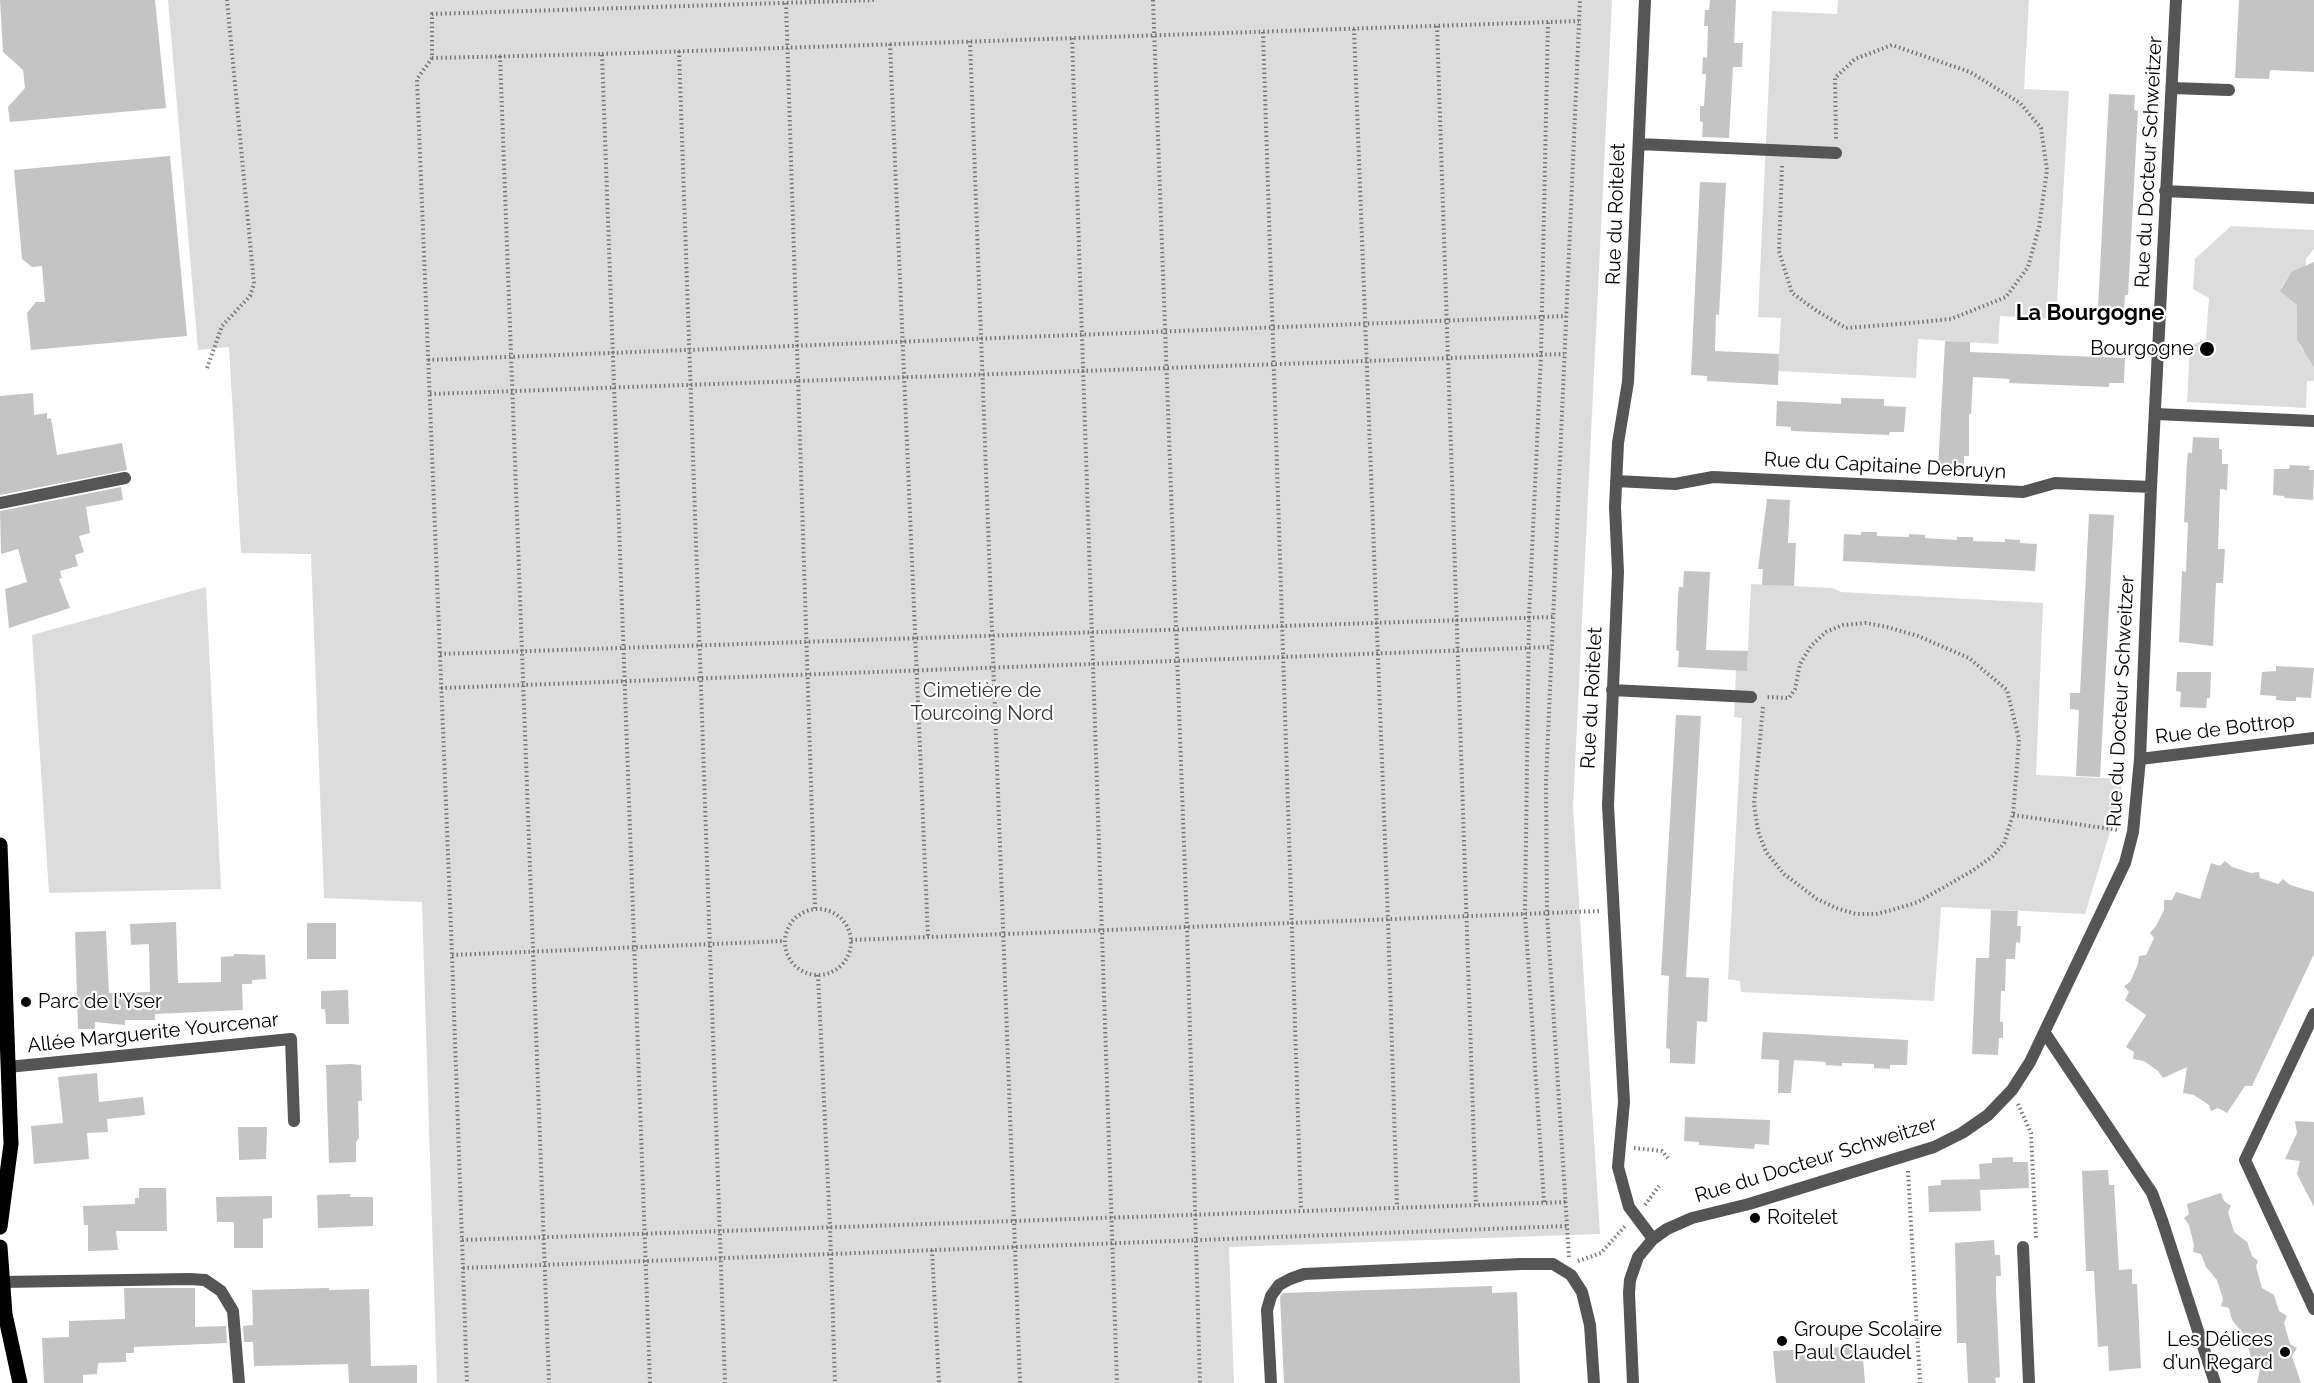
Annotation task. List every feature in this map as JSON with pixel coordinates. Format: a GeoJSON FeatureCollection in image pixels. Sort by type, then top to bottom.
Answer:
{"type":"FeatureCollection","features":[{"type":"Feature","properties":{"kind":"main road"},"geometry":{"type":"LineString","coordinates":[[0,845],[11,1144],[0,1227]]}},
{"type":"Feature","properties":{"kind":"main road"},"geometry":{"type":"LineString","coordinates":[[0,1247],[8,1334],[20,1383]]}},
{"type":"Feature","properties":{"kind":"street","name":"Rue du Roitelet"},"geometry":{"type":"LineString","coordinates":[[1645,0],[1628,382],[1620,428],[1616,482],[1618,572],[1608,805],[1624,1102],[1618,1167],[1625,1197],[1636,1218],[1653,1239]]}},
{"type":"Feature","properties":{"kind":"street","name":"Rue du Docteur Schweitzer"},"geometry":{"type":"LineString","coordinates":[[1653,1239],[1667,1229],[1692,1218],[1749,1204],[1934,1147],[1962,1133],[1988,1115],[2012,1090],[2045,1033],[2118,879],[2133,832],[2140,759],[2165,191],[2176,0]]}},
{"type":"Feature","properties":{"kind":"street"},"geometry":{"type":"LineString","coordinates":[[2172,88],[2229,90]]}},
{"type":"Feature","properties":{"kind":"street"},"geometry":{"type":"LineString","coordinates":[[1639,144],[1836,153]]}},
{"type":"Feature","properties":{"kind":"street"},"geometry":{"type":"LineString","coordinates":[[2165,191],[2314,198]]}},
{"type":"Feature","properties":{"kind":"street"},"geometry":{"type":"LineString","coordinates":[[2156,414],[2314,420]]}},
{"type":"Feature","properties":{"kind":"street","name":"Rue du Capitaine Debruyn"},"geometry":{"type":"LineString","coordinates":[[1616,482],[1675,484],[1713,477],[2023,492],[2055,483],[2151,487]]}},
{"type":"Feature","properties":{"kind":"street"},"geometry":{"type":"LineString","coordinates":[[0,503],[125,478]]}},
{"type":"Feature","properties":{"kind":"street"},"geometry":{"type":"LineString","coordinates":[[1612,690],[1751,697]]}},
{"type":"Feature","properties":{"kind":"street","name":"Rue de Bottrop"},"geometry":{"type":"LineString","coordinates":[[2140,759],[2314,738]]}},
{"type":"Feature","properties":{"kind":"street"},"geometry":{"type":"LineString","coordinates":[[2314,1014],[2245,1160],[2314,1309]]}},
{"type":"Feature","properties":{"kind":"street"},"geometry":{"type":"LineString","coordinates":[[2045,1033],[2152,1193],[2215,1383]]}},
{"type":"Feature","properties":{"kind":"street","name":"Allée Marguerite Yourcenar"},"geometry":{"type":"LineString","coordinates":[[8,1067],[291,1038],[294,1121]]}},
{"type":"Feature","properties":{"kind":"street"},"geometry":{"type":"LineString","coordinates":[[1633,1383],[1630,1280],[1638,1257],[1653,1239]]}},
{"type":"Feature","properties":{"kind":"street"},"geometry":{"type":"LineString","coordinates":[[2023,1247],[2029,1383]]}},
{"type":"Feature","properties":{"kind":"street"},"geometry":{"type":"LineString","coordinates":[[1270,1383],[1267,1310],[1271,1296],[1279,1285],[1290,1279],[1304,1274],[1553,1264],[1571,1275],[1582,1292],[1590,1326],[1594,1383]]}},
{"type":"Feature","properties":{"kind":"street"},"geometry":{"type":"LineString","coordinates":[[2,1282],[190,1279],[210,1283],[226,1297],[233,1311],[239,1383]]}},
{"type":"Feature","properties":{"kind":"path"},"geometry":{"type":"LineString","coordinates":[[207,368],[222,326],[250,296],[254,284],[227,0]]}},
{"type":"Feature","properties":{"kind":"path"},"geometry":{"type":"LineString","coordinates":[[467,1383],[417,80],[432,58],[432,14],[876,0]]}},
{"type":"Feature","properties":{"kind":"path"},"geometry":{"type":"LineString","coordinates":[[1153,0],[1187,927],[1200,1383]]}},
{"type":"Feature","properties":{"kind":"path"},"geometry":{"type":"LineString","coordinates":[[1580,0],[1546,781],[1547,913],[1570,1264],[1601,1253],[1622,1228],[1636,1218],[1659,1186]]}},
{"type":"Feature","properties":{"kind":"path"},"geometry":{"type":"LineString","coordinates":[[786,3],[815,909]]}},
{"type":"Feature","properties":{"kind":"path"},"geometry":{"type":"LineString","coordinates":[[432,58],[1579,21]]}},
{"type":"Feature","properties":{"kind":"path"},"geometry":{"type":"LineString","coordinates":[[1544,1202],[1525,914],[1528,647],[1541,355],[1548,22]]}},
{"type":"Feature","properties":{"kind":"path"},"geometry":{"type":"LineString","coordinates":[[1437,26],[1476,1204]]}},
{"type":"Feature","properties":{"kind":"path"},"geometry":{"type":"LineString","coordinates":[[1354,28],[1389,919],[1397,1207]]}},
{"type":"Feature","properties":{"kind":"path"},"geometry":{"type":"LineString","coordinates":[[1263,32],[1301,1210]]}},
{"type":"Feature","properties":{"kind":"path"},"geometry":{"type":"LineString","coordinates":[[1072,38],[1118,1383]]}},
{"type":"Feature","properties":{"kind":"path"},"geometry":{"type":"LineString","coordinates":[[970,41],[1020,1383]]}},
{"type":"Feature","properties":{"kind":"path"},"geometry":{"type":"LineString","coordinates":[[890,44],[928,937]]}},
{"type":"Feature","properties":{"kind":"path"},"geometry":{"type":"LineString","coordinates":[[1783,151],[1779,251],[1792,293],[1846,328],[1951,319],[2006,297],[2028,267],[2039,227],[2047,170],[2041,128],[2020,103],[1970,72],[1892,45],[1855,59],[1835,78],[1836,153]]}},
{"type":"Feature","properties":{"kind":"path"},"geometry":{"type":"LineString","coordinates":[[679,51],[725,1383]]}},
{"type":"Feature","properties":{"kind":"path"},"geometry":{"type":"LineString","coordinates":[[602,54],[650,1383]]}},
{"type":"Feature","properties":{"kind":"path"},"geometry":{"type":"LineString","coordinates":[[500,56],[549,1383]]}},
{"type":"Feature","properties":{"kind":"path"},"geometry":{"type":"LineString","coordinates":[[428,360],[1566,316]]}},
{"type":"Feature","properties":{"kind":"path"},"geometry":{"type":"LineString","coordinates":[[430,394],[1564,354]]}},
{"type":"Feature","properties":{"kind":"path"},"geometry":{"type":"LineString","coordinates":[[440,654],[1553,616]]}},
{"type":"Feature","properties":{"kind":"path"},"geometry":{"type":"LineString","coordinates":[[1751,697],[1764,697],[1789,698],[1795,689],[1800,664],[1811,646],[1826,632],[1843,625],[1866,623],[1887,627],[1918,636],[1969,658],[2007,690],[2019,739],[2013,815],[2004,843],[1994,856],[1918,902],[1876,914],[1856,914],[1817,899],[1784,874],[1766,852],[1758,831],[1754,804],[1764,697]]}},
{"type":"Feature","properties":{"kind":"path"},"geometry":{"type":"LineString","coordinates":[[441,688],[1552,646]]}},
{"type":"Feature","properties":{"kind":"path"},"geometry":{"type":"LineString","coordinates":[[2013,815],[2133,832]]}},
{"type":"Feature","properties":{"kind":"path"},"geometry":{"type":"LineString","coordinates":[[815,909],[833,912],[842,919],[851,940],[845,960],[838,968],[818,975],[808,974],[798,969],[786,952],[784,941],[786,930],[792,920],[801,913],[815,909]]}},
{"type":"Feature","properties":{"kind":"path"},"geometry":{"type":"LineString","coordinates":[[851,940],[1612,910]]}},
{"type":"Feature","properties":{"kind":"path"},"geometry":{"type":"LineString","coordinates":[[452,955],[784,941]]}},
{"type":"Feature","properties":{"kind":"path"},"geometry":{"type":"LineString","coordinates":[[818,975],[835,1383]]}},
{"type":"Feature","properties":{"kind":"path"},"geometry":{"type":"LineString","coordinates":[[2012,1090],[2031,1133],[2036,1241]]}},
{"type":"Feature","properties":{"kind":"path"},"geometry":{"type":"LineString","coordinates":[[1633,1148],[1662,1151],[1668,1158]]}},
{"type":"Feature","properties":{"kind":"path"},"geometry":{"type":"LineString","coordinates":[[1907,1156],[1920,1383]]}},
{"type":"Feature","properties":{"kind":"path"},"geometry":{"type":"LineString","coordinates":[[462,1240],[1566,1202]]}},
{"type":"Feature","properties":{"kind":"path"},"geometry":{"type":"LineString","coordinates":[[463,1268],[1567,1226]]}},
{"type":"Feature","properties":{"kind":"path"},"geometry":{"type":"LineString","coordinates":[[932,1250],[939,1383]]}},
{"type":"Feature","properties":{"kind":"green space","name":"Cimetière de Tourcoing Nord"},"geometry":{"type":"Polygon","coordinates":[[[168,0],[1612,0],[1573,807],[1600,1234],[1229,1247],[1234,1383],[437,1383],[422,902],[324,898],[311,554],[241,553],[229,347],[198,350],[168,0]]]}},
{"type":"Feature","properties":{"kind":"green space"},"geometry":{"type":"Polygon","coordinates":[[[1838,0],[2029,0],[2024,89],[2069,91],[2056,319],[2000,316],[1998,344],[1918,339],[1916,378],[1778,371],[1781,318],[1758,317],[1772,11],[1837,14],[1838,0]]]}},
{"type":"Feature","properties":{"kind":"green space"},"geometry":{"type":"Polygon","coordinates":[[[2231,226],[2314,230],[2314,249],[2306,259],[2306,269],[2291,272],[2281,288],[2282,292],[2297,298],[2297,340],[2303,351],[2314,355],[2314,381],[2307,381],[2306,408],[2187,402],[2190,346],[2206,339],[2209,298],[2193,289],[2195,259],[2231,226]]]}},
{"type":"Feature","properties":{"kind":"green space"},"geometry":{"type":"Polygon","coordinates":[[[1751,584],[1832,588],[1841,592],[2043,603],[2036,775],[2122,779],[2120,799],[2085,914],[1941,907],[1934,1001],[1741,992],[1740,981],[1728,979],[1742,718],[1734,717],[1736,670],[1747,670],[1751,584]]]}},
{"type":"Feature","properties":{"kind":"green space"},"geometry":{"type":"Polygon","coordinates":[[[206,587],[221,889],[49,893],[32,635],[206,587]]]}},
{"type":"Feature","properties":{"kind":"building"},"geometry":{"type":"Polygon","coordinates":[[[0,0],[155,0],[166,108],[10,122],[8,107],[25,88],[23,70],[3,52],[0,0]]]}},
{"type":"Feature","properties":{"kind":"building"},"geometry":{"type":"Polygon","coordinates":[[[1710,0],[1736,0],[1734,43],[1743,43],[1742,67],[1733,67],[1729,138],[1702,137],[1703,122],[1700,121],[1700,106],[1704,106],[1706,74],[1702,74],[1703,57],[1707,58],[1708,26],[1704,26],[1705,10],[1709,10],[1710,0]]]}},
{"type":"Feature","properties":{"kind":"building"},"geometry":{"type":"Polygon","coordinates":[[[2239,0],[2314,0],[2314,72],[2270,70],[2269,79],[2235,78],[2239,0]]]}},
{"type":"Feature","properties":{"kind":"building"},"geometry":{"type":"Polygon","coordinates":[[[2109,94],[2135,95],[2134,110],[2138,111],[2128,295],[2125,295],[2124,309],[2098,308],[2109,94]]]}},
{"type":"Feature","properties":{"kind":"building"},"geometry":{"type":"Polygon","coordinates":[[[170,156],[187,336],[31,350],[27,313],[36,302],[45,302],[42,266],[32,267],[22,259],[14,170],[170,156]]]}},
{"type":"Feature","properties":{"kind":"building"},"geometry":{"type":"Polygon","coordinates":[[[1700,182],[1726,183],[1715,351],[1779,354],[1778,385],[1707,381],[1707,376],[1691,375],[1700,182]]]}},
{"type":"Feature","properties":{"kind":"building"},"geometry":{"type":"Polygon","coordinates":[[[2314,262],[2314,367],[2297,340],[2297,305],[2280,291],[2291,272],[2314,262]]]}},
{"type":"Feature","properties":{"kind":"building"},"geometry":{"type":"Polygon","coordinates":[[[1945,341],[1970,342],[1970,352],[2125,358],[2124,383],[2109,383],[2109,387],[2009,383],[2010,379],[1973,377],[1971,414],[1969,414],[1969,456],[1964,456],[1964,471],[1938,469],[1945,341]]]}},
{"type":"Feature","properties":{"kind":"building"},"geometry":{"type":"Polygon","coordinates":[[[33,393],[34,415],[47,413],[47,419],[51,418],[57,455],[122,443],[127,470],[0,495],[0,396],[33,393]]]}},
{"type":"Feature","properties":{"kind":"building"},"geometry":{"type":"Polygon","coordinates":[[[1841,398],[1884,399],[1884,406],[1906,407],[1904,432],[1890,432],[1889,435],[1791,431],[1791,427],[1776,426],[1777,401],[1841,404],[1841,398]]]}},
{"type":"Feature","properties":{"kind":"building"},"geometry":{"type":"Polygon","coordinates":[[[2193,437],[2219,438],[2222,464],[2228,464],[2227,490],[2220,489],[2218,549],[2225,549],[2223,583],[2216,583],[2213,646],[2179,642],[2182,571],[2186,572],[2188,523],[2184,522],[2187,462],[2188,453],[2192,453],[2193,437]]]}},
{"type":"Feature","properties":{"kind":"building"},"geometry":{"type":"Polygon","coordinates":[[[2290,465],[2310,466],[2309,470],[2314,470],[2313,500],[2273,495],[2274,469],[2289,469],[2290,465]]]}},
{"type":"Feature","properties":{"kind":"building"},"geometry":{"type":"Polygon","coordinates":[[[121,487],[123,500],[86,507],[90,533],[79,536],[84,552],[75,555],[78,566],[60,571],[62,578],[59,579],[70,608],[9,628],[5,589],[27,582],[18,549],[1,554],[0,511],[121,487]]]}},
{"type":"Feature","properties":{"kind":"building"},"geometry":{"type":"Polygon","coordinates":[[[1767,499],[1790,500],[1788,543],[1796,543],[1794,586],[1762,585],[1763,569],[1758,569],[1767,499]]]}},
{"type":"Feature","properties":{"kind":"building"},"geometry":{"type":"Polygon","coordinates":[[[2089,514],[2114,515],[2100,777],[2076,776],[2079,710],[2070,709],[2070,693],[2080,693],[2089,514]]]}},
{"type":"Feature","properties":{"kind":"building"},"geometry":{"type":"Polygon","coordinates":[[[1861,532],[1877,532],[1877,536],[1909,537],[1909,534],[1925,535],[1925,538],[1957,540],[1957,537],[1973,537],[1973,541],[2020,540],[2020,543],[2037,544],[2035,571],[1843,561],[1844,534],[1861,535],[1861,532]]]}},
{"type":"Feature","properties":{"kind":"building"},"geometry":{"type":"Polygon","coordinates":[[[1684,571],[1710,572],[1706,650],[1748,651],[1747,671],[1678,667],[1679,651],[1676,650],[1678,596],[1679,587],[1683,587],[1684,571]]]}},
{"type":"Feature","properties":{"kind":"building"},"geometry":{"type":"Polygon","coordinates":[[[2276,666],[2314,668],[2311,698],[2296,697],[2296,701],[2286,701],[2276,700],[2276,696],[2260,695],[2262,672],[2276,671],[2276,666]]]}},
{"type":"Feature","properties":{"kind":"building"},"geometry":{"type":"Polygon","coordinates":[[[2177,672],[2211,672],[2210,698],[2207,698],[2206,708],[2180,707],[2181,692],[2176,691],[2177,672]]]}},
{"type":"Feature","properties":{"kind":"building"},"geometry":{"type":"Polygon","coordinates":[[[1676,715],[1701,716],[1686,977],[1709,978],[1707,1022],[1697,1021],[1695,1064],[1670,1063],[1670,1049],[1666,1048],[1669,976],[1661,975],[1676,715]]]}},
{"type":"Feature","properties":{"kind":"building"},"geometry":{"type":"Polygon","coordinates":[[[2225,861],[2232,867],[2251,873],[2259,872],[2260,878],[2278,884],[2283,879],[2290,885],[2314,892],[2314,954],[2252,1086],[2245,1086],[2227,1113],[2218,1108],[2211,1111],[2209,1105],[2194,1095],[2183,1093],[2187,1067],[2163,1078],[2158,1071],[2144,1061],[2133,1059],[2134,1052],[2126,1047],[2146,1015],[2125,1000],[2129,992],[2124,986],[2130,982],[2139,956],[2146,955],[2154,938],[2150,933],[2164,910],[2164,900],[2172,900],[2176,892],[2200,899],[2211,863],[2220,866],[2225,861]]]}},
{"type":"Feature","properties":{"kind":"building"},"geometry":{"type":"Polygon","coordinates":[[[1991,910],[2018,911],[2017,926],[2021,926],[2020,943],[2016,942],[2015,959],[2006,959],[2005,991],[2001,991],[2000,1022],[2003,1022],[2003,1038],[1999,1038],[1998,1055],[1972,1054],[1976,958],[1989,958],[1991,910]]]}},
{"type":"Feature","properties":{"kind":"building"},"geometry":{"type":"Polygon","coordinates":[[[176,922],[178,983],[221,982],[221,957],[234,956],[234,954],[265,955],[266,979],[252,980],[252,984],[242,984],[243,1010],[155,1014],[155,1020],[125,1020],[125,1025],[95,1022],[95,1029],[78,1029],[75,932],[106,931],[109,993],[150,992],[149,944],[131,945],[130,924],[176,922]]]}},
{"type":"Feature","properties":{"kind":"building"},"geometry":{"type":"Polygon","coordinates":[[[307,923],[336,923],[336,959],[307,959],[307,923]]]}},
{"type":"Feature","properties":{"kind":"building"},"geometry":{"type":"Polygon","coordinates":[[[348,990],[349,1024],[326,1024],[325,1009],[321,1009],[321,991],[348,990]]]}},
{"type":"Feature","properties":{"kind":"building"},"geometry":{"type":"Polygon","coordinates":[[[1763,1032],[1908,1040],[1907,1065],[1890,1065],[1890,1069],[1874,1068],[1874,1064],[1842,1063],[1842,1066],[1826,1065],[1826,1062],[1794,1060],[1791,1093],[1778,1093],[1779,1060],[1761,1059],[1763,1032]]]}},
{"type":"Feature","properties":{"kind":"building"},"geometry":{"type":"Polygon","coordinates":[[[326,1065],[361,1065],[362,1101],[358,1101],[359,1138],[356,1142],[356,1162],[329,1163],[326,1065]]]}},
{"type":"Feature","properties":{"kind":"building"},"geometry":{"type":"Polygon","coordinates":[[[97,1073],[99,1102],[143,1097],[145,1115],[107,1119],[108,1132],[87,1133],[89,1159],[34,1164],[31,1126],[63,1123],[58,1077],[97,1073]]]}},
{"type":"Feature","properties":{"kind":"building"},"geometry":{"type":"Polygon","coordinates":[[[1685,1117],[1770,1120],[1769,1145],[1755,1144],[1754,1149],[1699,1145],[1699,1142],[1684,1141],[1685,1117]]]}},
{"type":"Feature","properties":{"kind":"building"},"geometry":{"type":"Polygon","coordinates":[[[2295,1121],[2314,1122],[2314,1207],[2297,1174],[2300,1161],[2285,1159],[2297,1133],[2295,1121]]]}},
{"type":"Feature","properties":{"kind":"building"},"geometry":{"type":"Polygon","coordinates":[[[238,1127],[267,1127],[266,1159],[239,1160],[238,1127]]]}},
{"type":"Feature","properties":{"kind":"building"},"geometry":{"type":"Polygon","coordinates":[[[2013,1157],[2013,1162],[2028,1162],[2029,1188],[1980,1190],[1981,1211],[1929,1212],[1928,1186],[1941,1185],[1941,1180],[1980,1179],[1979,1164],[1992,1163],[1992,1158],[2013,1157]]]}},
{"type":"Feature","properties":{"kind":"building"},"geometry":{"type":"Polygon","coordinates":[[[2108,1170],[2109,1185],[2114,1185],[2119,1270],[2132,1269],[2132,1284],[2137,1284],[2141,1368],[2109,1371],[2108,1346],[2098,1347],[2094,1271],[2086,1271],[2082,1171],[2108,1170]]]}},
{"type":"Feature","properties":{"kind":"building"},"geometry":{"type":"Polygon","coordinates":[[[139,1188],[166,1188],[167,1231],[116,1231],[118,1250],[88,1251],[88,1225],[84,1225],[83,1206],[135,1204],[135,1198],[139,1198],[139,1188]]]}},
{"type":"Feature","properties":{"kind":"building"},"geometry":{"type":"Polygon","coordinates":[[[2221,1193],[2224,1201],[2231,1206],[2228,1212],[2234,1232],[2247,1242],[2252,1256],[2258,1261],[2256,1266],[2262,1288],[2274,1295],[2279,1311],[2287,1316],[2284,1323],[2290,1344],[2297,1348],[2292,1356],[2301,1383],[2257,1383],[2261,1365],[2249,1362],[2250,1354],[2245,1336],[2232,1320],[2229,1308],[2221,1306],[2223,1299],[2217,1280],[2206,1267],[2201,1254],[2193,1252],[2194,1245],[2189,1225],[2184,1218],[2189,1214],[2187,1204],[2221,1193]]]}},
{"type":"Feature","properties":{"kind":"building"},"geometry":{"type":"Polygon","coordinates":[[[350,1194],[350,1197],[373,1197],[373,1226],[318,1228],[317,1195],[350,1194]]]}},
{"type":"Feature","properties":{"kind":"building"},"geometry":{"type":"Polygon","coordinates":[[[272,1196],[272,1218],[263,1219],[263,1248],[234,1248],[234,1222],[217,1222],[216,1197],[272,1196]]]}},
{"type":"Feature","properties":{"kind":"building"},"geometry":{"type":"Polygon","coordinates":[[[1994,1240],[1995,1255],[2000,1255],[2001,1276],[1996,1276],[2000,1377],[1995,1378],[1996,1383],[1968,1383],[1966,1343],[1957,1343],[1955,1243],[1994,1240]]]}},
{"type":"Feature","properties":{"kind":"building"},"geometry":{"type":"Polygon","coordinates":[[[1492,1286],[1492,1293],[1517,1292],[1520,1383],[1284,1383],[1280,1297],[1283,1293],[1492,1286]]]}},
{"type":"Feature","properties":{"kind":"building"},"geometry":{"type":"Polygon","coordinates":[[[124,1288],[195,1288],[195,1327],[226,1326],[227,1343],[134,1347],[134,1353],[126,1353],[126,1362],[98,1363],[97,1374],[83,1375],[83,1383],[44,1383],[42,1338],[69,1337],[69,1321],[125,1319],[124,1288]]]}},
{"type":"Feature","properties":{"kind":"building"},"geometry":{"type":"Polygon","coordinates":[[[329,1288],[329,1290],[369,1289],[371,1366],[417,1365],[417,1383],[349,1383],[348,1364],[254,1366],[253,1342],[244,1342],[243,1326],[253,1325],[252,1290],[329,1288]]]}},
{"type":"Feature","properties":{"kind":"building"},"geometry":{"type":"Polygon","coordinates":[[[1862,1346],[1865,1383],[1776,1383],[1773,1351],[1862,1346]]]}},
{"type":"Feature","properties":{"kind":"place","name":"Bourgogne"},"geometry":{"type":"Point","coordinates":[2207,349]}},
{"type":"Feature","properties":{"kind":"place","name":"Parc de l'Yser"},"geometry":{"type":"Point","coordinates":[26,1002]}},
{"type":"Feature","properties":{"kind":"place","name":"Roitelet"},"geometry":{"type":"Point","coordinates":[1755,1218]}},
{"type":"Feature","properties":{"kind":"place","name":"Groupe Scolaire Paul Claudel"},"geometry":{"type":"Point","coordinates":[1782,1341]}},
{"type":"Feature","properties":{"kind":"place","name":"Les Délices d’un Regard"},"geometry":{"type":"Point","coordinates":[2285,1352]}},
{"type":"Feature","properties":{"kind":"district","name":"La Bourgogne"},"geometry":{"type":"Point","coordinates":[2090,313]}}]}
